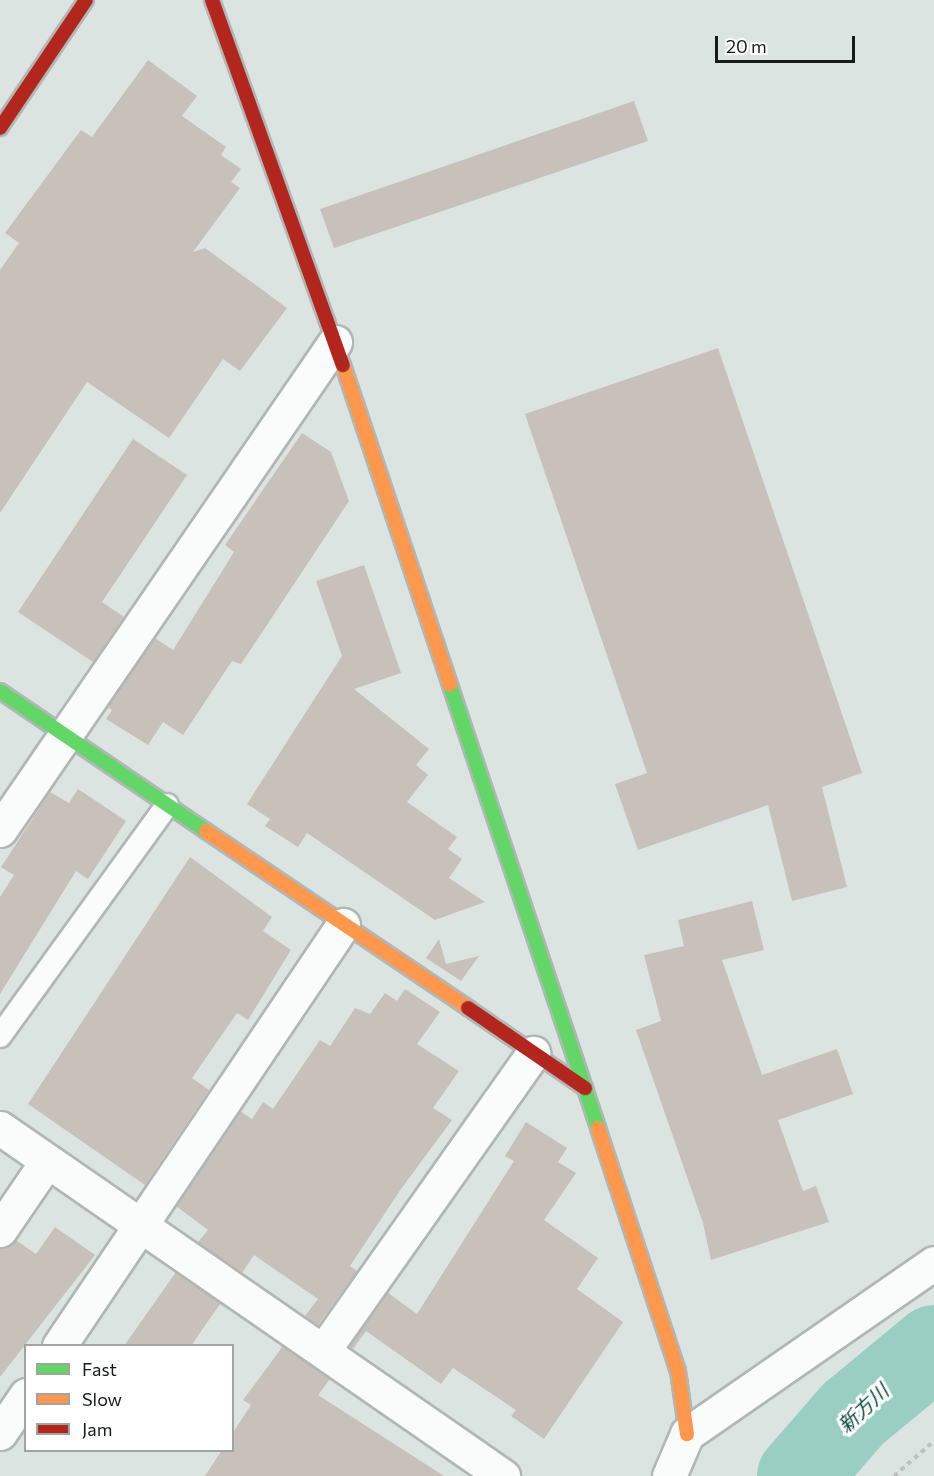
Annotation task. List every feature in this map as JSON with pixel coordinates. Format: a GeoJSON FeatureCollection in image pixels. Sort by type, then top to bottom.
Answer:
{"type":"FeatureCollection","features":[{"type":"Feature","properties":{"kind":"street"},"geometry":{"type":"LineString","coordinates":[[0,128],[86,0]]}},
{"type":"Feature","properties":{"kind":"street"},"geometry":{"type":"LineString","coordinates":[[212,0],[334,342],[678,1371],[687,1434],[671,1476]]}},
{"type":"Feature","properties":{"kind":"street"},"geometry":{"type":"LineString","coordinates":[[0,830],[334,342]]}},
{"type":"Feature","properties":{"kind":"street"},"geometry":{"type":"LineString","coordinates":[[0,691],[585,1089]]}},
{"type":"Feature","properties":{"kind":"street"},"geometry":{"type":"LineString","coordinates":[[60,1344],[344,925]]}},
{"type":"Feature","properties":{"kind":"street"},"geometry":{"type":"LineString","coordinates":[[323,1351],[532,1053]]}},
{"type":"Feature","properties":{"kind":"street"},"geometry":{"type":"LineString","coordinates":[[0,1128],[503,1476]]}},
{"type":"Feature","properties":{"kind":"street"},"geometry":{"type":"LineString","coordinates":[[0,1230],[47,1161]]}},
{"type":"Feature","properties":{"kind":"street"},"geometry":{"type":"LineString","coordinates":[[687,1434],[934,1263]]}},
{"type":"Feature","properties":{"kind":"street"},"geometry":{"type":"LineString","coordinates":[[0,1433],[24,1398]]}},
{"type":"Feature","properties":{"kind":"lane"},"geometry":{"type":"LineString","coordinates":[[0,1036],[166,805]]}},
{"type":"Feature","properties":{"kind":"path"},"geometry":{"type":"LineString","coordinates":[[894,1476],[934,1441]]}},
{"type":"Feature","properties":{"kind":"building"},"geometry":{"type":"Polygon","coordinates":[[[148,60],[197,96],[182,116],[226,147],[221,155],[241,169],[231,182],[240,188],[193,252],[205,248],[287,308],[240,371],[223,359],[169,438],[87,382],[0,513],[0,270],[19,243],[5,233],[81,130],[92,137],[148,60]]]}},
{"type":"Feature","properties":{"kind":"building"},"geometry":{"type":"Polygon","coordinates":[[[634,101],[648,141],[334,248],[320,209],[634,101]]]}},
{"type":"Feature","properties":{"kind":"building"},"geometry":{"type":"Polygon","coordinates":[[[718,348],[862,773],[822,787],[847,887],[792,901],[768,805],[638,850],[615,784],[647,773],[525,414],[718,348]]]}},
{"type":"Feature","properties":{"kind":"building"},"geometry":{"type":"Polygon","coordinates":[[[302,433],[331,452],[349,501],[241,664],[232,661],[183,735],[163,722],[148,745],[106,719],[112,710],[107,707],[155,638],[173,650],[234,552],[225,545],[302,433]]]}},
{"type":"Feature","properties":{"kind":"building"},"geometry":{"type":"Polygon","coordinates":[[[133,439],[187,475],[102,602],[124,617],[93,662],[18,612],[133,439]]]}},
{"type":"Feature","properties":{"kind":"building"},"geometry":{"type":"Polygon","coordinates":[[[364,565],[401,673],[354,689],[429,749],[416,765],[428,775],[407,802],[457,837],[448,849],[462,859],[449,878],[485,902],[435,920],[307,833],[298,847],[265,826],[270,819],[247,804],[342,656],[316,581],[364,565]]]}},
{"type":"Feature","properties":{"kind":"building"},"geometry":{"type":"Polygon","coordinates":[[[78,789],[126,821],[88,879],[76,871],[0,994],[0,897],[14,875],[1,867],[50,792],[69,803],[78,789]]]}},
{"type":"Feature","properties":{"kind":"building"},"geometry":{"type":"Polygon","coordinates":[[[190,857],[272,917],[263,931],[291,950],[248,1020],[237,1013],[192,1078],[209,1090],[145,1185],[28,1104],[190,857]]]}},
{"type":"Feature","properties":{"kind":"building"},"geometry":{"type":"Polygon","coordinates":[[[752,901],[764,950],[722,960],[762,1075],[837,1049],[853,1094],[778,1120],[803,1191],[816,1186],[829,1222],[711,1260],[703,1223],[636,1030],[661,1021],[644,955],[684,946],[678,920],[752,901]]]}},
{"type":"Feature","properties":{"kind":"building"},"geometry":{"type":"Polygon","coordinates":[[[439,939],[446,964],[479,956],[461,981],[426,958],[439,939]]]}},
{"type":"Feature","properties":{"kind":"building"},"geometry":{"type":"Polygon","coordinates":[[[405,989],[440,1012],[417,1044],[459,1071],[433,1108],[452,1120],[401,1189],[350,1266],[357,1271],[318,1325],[305,1316],[318,1299],[254,1255],[242,1273],[198,1242],[208,1230],[176,1206],[240,1111],[252,1119],[263,1102],[273,1109],[320,1040],[330,1046],[355,1008],[370,1014],[385,993],[397,1001],[405,989]]]}},
{"type":"Feature","properties":{"kind":"building"},"geometry":{"type":"Polygon","coordinates":[[[526,1122],[567,1148],[558,1162],[576,1173],[544,1220],[598,1258],[577,1289],[623,1322],[544,1439],[511,1416],[516,1410],[453,1368],[441,1384],[366,1331],[353,1349],[349,1347],[387,1292],[417,1314],[514,1161],[505,1156],[526,1122]]]}},
{"type":"Feature","properties":{"kind":"building"},"geometry":{"type":"Polygon","coordinates":[[[55,1227],[95,1255],[0,1377],[0,1249],[16,1240],[36,1254],[55,1227]]]}},
{"type":"Feature","properties":{"kind":"building"},"geometry":{"type":"Polygon","coordinates":[[[176,1272],[221,1303],[192,1344],[125,1344],[176,1272]]]}},
{"type":"Feature","properties":{"kind":"building"},"geometry":{"type":"Polygon","coordinates":[[[283,1346],[330,1379],[318,1395],[444,1476],[205,1476],[221,1452],[234,1452],[234,1431],[251,1405],[243,1400],[283,1346]]]}},
{"type":"Feature","properties":{"kind":"waterway","name":"新方川"},"geometry":{"type":"LineString","coordinates":[[799,1476],[853,1414],[934,1347]]}},
{"type":"Feature","properties":{"kind":"traffic: fast"},"geometry":{"type":"LineString","coordinates":[[450,685],[598,1128]]}},
{"type":"Feature","properties":{"kind":"traffic: fast"},"geometry":{"type":"LineString","coordinates":[[0,691],[206,831]]}},
{"type":"Feature","properties":{"kind":"traffic: slow"},"geometry":{"type":"LineString","coordinates":[[343,365],[450,685]]}},
{"type":"Feature","properties":{"kind":"traffic: slow"},"geometry":{"type":"LineString","coordinates":[[206,831],[468,1008]]}},
{"type":"Feature","properties":{"kind":"traffic: slow"},"geometry":{"type":"LineString","coordinates":[[598,1128],[678,1371],[687,1434]]}},
{"type":"Feature","properties":{"kind":"traffic: jam"},"geometry":{"type":"LineString","coordinates":[[0,128],[86,0]]}},
{"type":"Feature","properties":{"kind":"traffic: jam"},"geometry":{"type":"LineString","coordinates":[[212,0],[343,365]]}},
{"type":"Feature","properties":{"kind":"traffic: jam"},"geometry":{"type":"LineString","coordinates":[[468,1008],[585,1088]]}}]}
